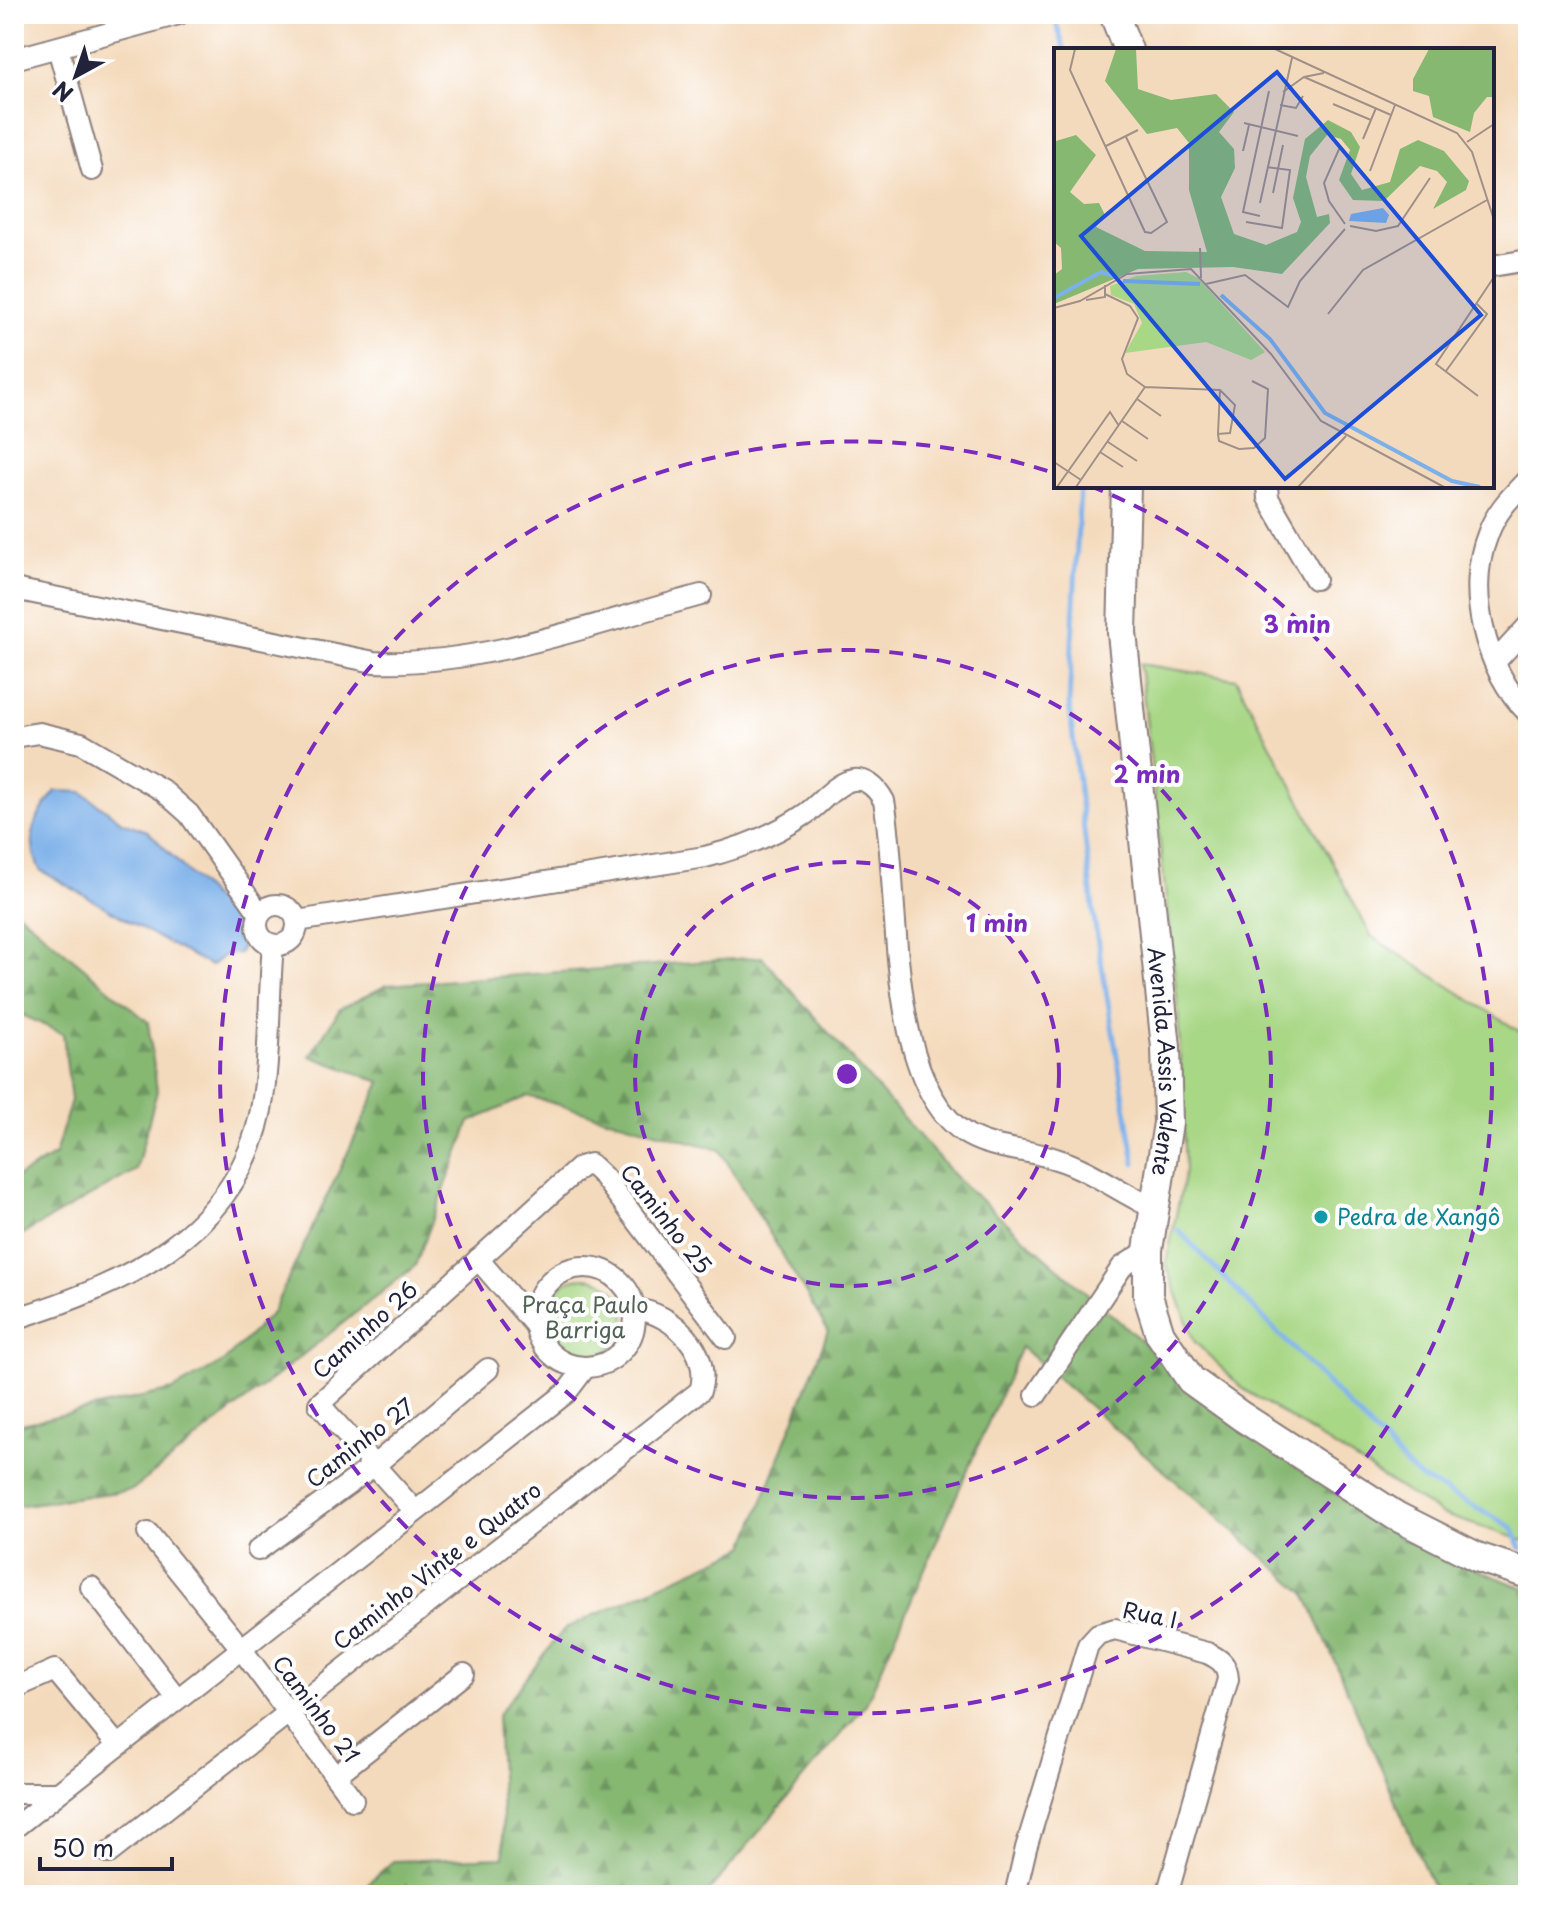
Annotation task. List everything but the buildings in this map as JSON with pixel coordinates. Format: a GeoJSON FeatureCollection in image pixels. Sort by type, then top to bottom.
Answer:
{"type":"FeatureCollection","features":[{"type":"Feature","properties":{"kind":"main road"},"geometry":{"type":"LineString","coordinates":[[1114,14],[1127,48]]}},
{"type":"Feature","properties":{"kind":"main road","name":"Avenida Assis Valente"},"geometry":{"type":"LineString","coordinates":[[1126,488],[1122,633],[1166,1047],[1168,1123],[1148,1250],[1148,1296],[1160,1334],[1191,1380],[1396,1516],[1477,1557],[1528,1574]]}},
{"type":"Feature","properties":{"kind":"street"},"geometry":{"type":"LineString","coordinates":[[14,59],[179,14]]}},
{"type":"Feature","properties":{"kind":"street"},"geometry":{"type":"LineString","coordinates":[[58,48],[92,170]]}},
{"type":"Feature","properties":{"kind":"street"},"geometry":{"type":"LineString","coordinates":[[1494,266],[1528,260]]}},
{"type":"Feature","properties":{"kind":"street"},"geometry":{"type":"LineString","coordinates":[[1528,479],[1501,507],[1487,534],[1478,593],[1481,618],[1503,682],[1528,713]]}},
{"type":"Feature","properties":{"kind":"street"},"geometry":{"type":"LineString","coordinates":[[1267,488],[1268,498],[1315,579]]}},
{"type":"Feature","properties":{"kind":"street"},"geometry":{"type":"LineString","coordinates":[[14,589],[374,662],[408,664],[499,649],[701,595]]}},
{"type":"Feature","properties":{"kind":"street"},"geometry":{"type":"LineString","coordinates":[[1495,662],[1528,626]]}},
{"type":"Feature","properties":{"kind":"street"},"geometry":{"type":"LineString","coordinates":[[14,737],[39,733],[81,743],[162,790],[189,814],[260,914],[259,933],[273,945]]}},
{"type":"Feature","properties":{"kind":"street"},"geometry":{"type":"LineString","coordinates":[[297,921],[705,857],[774,834],[848,781],[861,780],[877,789],[884,801],[908,1026],[934,1099],[965,1132],[985,1143],[1057,1159],[1154,1208]]}},
{"type":"Feature","properties":{"kind":"street"},"geometry":{"type":"LineString","coordinates":[[260,914],[271,906],[284,906],[297,921]]}},
{"type":"Feature","properties":{"kind":"street"},"geometry":{"type":"LineString","coordinates":[[273,945],[291,939],[297,921]]}},
{"type":"Feature","properties":{"kind":"street"},"geometry":{"type":"LineString","coordinates":[[14,1319],[142,1268],[179,1245],[213,1213],[234,1182],[251,1147],[261,1111],[273,945]]}},
{"type":"Feature","properties":{"kind":"street","name":"Caminho 25"},"geometry":{"type":"LineString","coordinates":[[478,1259],[571,1175],[590,1164],[616,1192],[726,1338]]}},
{"type":"Feature","properties":{"kind":"street"},"geometry":{"type":"LineString","coordinates":[[1036,1395],[1122,1267],[1148,1250]]}},
{"type":"Feature","properties":{"kind":"street"},"geometry":{"type":"LineString","coordinates":[[478,1259],[534,1324],[546,1349],[557,1359],[585,1368]]}},
{"type":"Feature","properties":{"kind":"street","name":"Caminho 26"},"geometry":{"type":"LineString","coordinates":[[415,1511],[319,1404],[478,1259]]}},
{"type":"Feature","properties":{"kind":"street"},"geometry":{"type":"LineString","coordinates":[[14,1828],[176,1697],[566,1393],[585,1368],[610,1360],[628,1342],[634,1326],[634,1309],[620,1282],[603,1271],[583,1267],[563,1272],[547,1284],[537,1302],[534,1324]]}},
{"type":"Feature","properties":{"kind":"street","name":"Caminho Vinte e Quatro"},"geometry":{"type":"LineString","coordinates":[[109,1853],[700,1391],[704,1378],[703,1365],[687,1338],[661,1316],[634,1309]]}},
{"type":"Feature","properties":{"kind":"street","name":"Caminho 27"},"geometry":{"type":"LineString","coordinates":[[258,1550],[376,1464],[488,1369]]}},
{"type":"Feature","properties":{"kind":"street","name":"Caminho 21"},"geometry":{"type":"LineString","coordinates":[[148,1533],[240,1647],[353,1800]]}},
{"type":"Feature","properties":{"kind":"street"},"geometry":{"type":"LineString","coordinates":[[91,1587],[176,1697]]}},
{"type":"Feature","properties":{"kind":"street","name":"Rua I"},"geometry":{"type":"LineString","coordinates":[[1015,1895],[1026,1848],[1088,1645],[1098,1634],[1115,1629],[1207,1653],[1221,1660],[1227,1669],[1228,1679],[1167,1895]]}},
{"type":"Feature","properties":{"kind":"street"},"geometry":{"type":"LineString","coordinates":[[14,1688],[48,1670],[59,1672],[117,1745]]}},
{"type":"Feature","properties":{"kind":"street"},"geometry":{"type":"LineString","coordinates":[[335,1776],[464,1674]]}},
{"type":"Feature","properties":{"kind":"street"},"geometry":{"type":"LineString","coordinates":[[14,1793],[56,1793]]}},
{"type":"Feature","properties":{"kind":"green space"},"geometry":{"type":"Polygon","coordinates":[[[1140,664],[1236,679],[1371,936],[1528,1037],[1528,1542],[1441,1514],[1242,1388],[1194,1341],[1166,1264],[1185,1171],[1178,1006],[1140,664]]]}},
{"type":"Feature","properties":{"kind":"green space"},"geometry":{"type":"Polygon","coordinates":[[[14,909],[148,1022],[157,1091],[136,1170],[14,1239],[14,1179],[55,1155],[71,1100],[63,1034],[14,1011],[14,909]]]}},
{"type":"Feature","properties":{"kind":"green space"},"geometry":{"type":"Polygon","coordinates":[[[762,957],[958,1180],[1186,1380],[1402,1539],[1528,1590],[1528,1895],[1436,1895],[1305,1593],[1021,1347],[866,1704],[706,1895],[355,1895],[393,1861],[504,1857],[497,1716],[564,1629],[745,1547],[828,1331],[720,1150],[528,1096],[470,1122],[415,1266],[132,1490],[14,1506],[14,1421],[17,1425],[173,1390],[223,1362],[272,1313],[381,1082],[310,1056],[340,1009],[387,985],[762,957]]]}},
{"type":"Feature","properties":{"kind":"green space","name":"Praça Paulo Barriga"},"geometry":{"type":"Polygon","coordinates":[[[585,1278],[600,1281],[613,1290],[622,1303],[625,1318],[622,1333],[613,1346],[600,1355],[585,1358],[570,1355],[557,1346],[548,1333],[545,1318],[548,1303],[557,1290],[570,1281],[585,1278]]]}},
{"type":"Feature","properties":{"kind":"water"},"geometry":{"type":"Polygon","coordinates":[[[56,791],[82,792],[122,822],[148,831],[243,929],[245,939],[239,953],[224,955],[211,966],[40,870],[33,848],[34,828],[56,791]]]}},
{"type":"Feature","properties":{"kind":"waterway"},"geometry":{"type":"LineString","coordinates":[[1053,14],[1064,48]]}},
{"type":"Feature","properties":{"kind":"waterway"},"geometry":{"type":"LineString","coordinates":[[1080,488],[1069,703],[1095,925],[1135,1163]]}},
{"type":"Feature","properties":{"kind":"waterway"},"geometry":{"type":"LineString","coordinates":[[1178,1230],[1417,1476],[1512,1527],[1521,1548]]}},
{"type":"Feature","properties":{"kind":"place","name":"Pedra de Xangô"},"geometry":{"type":"Point","coordinates":[1321,1217]}}]}
